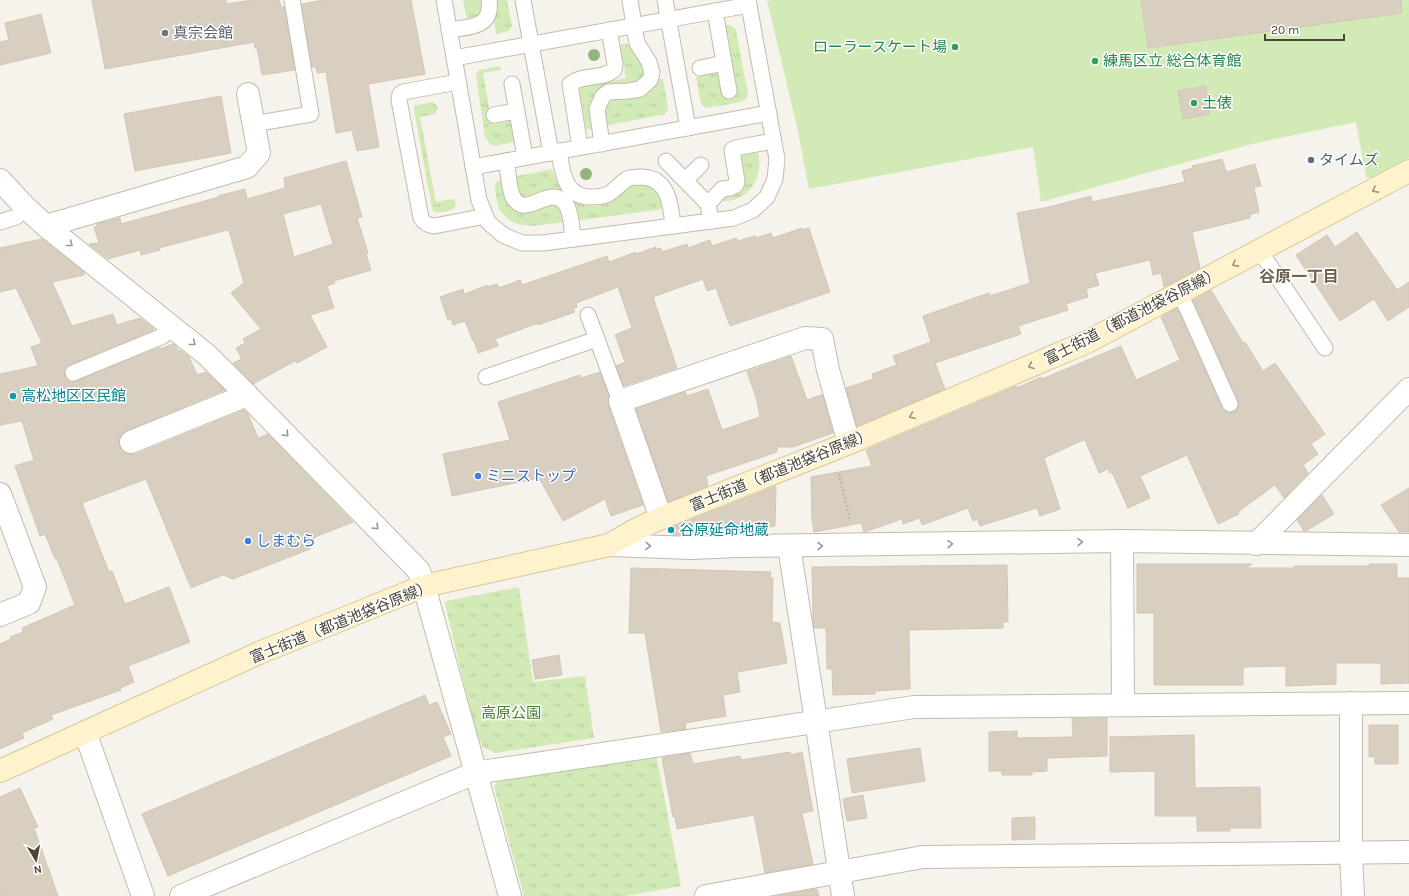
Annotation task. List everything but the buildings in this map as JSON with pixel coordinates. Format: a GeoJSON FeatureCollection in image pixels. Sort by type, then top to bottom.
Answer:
{"type":"FeatureCollection","features":[{"type":"Feature","properties":{"kind":"main road","name":"富士街道（都道池袋谷原線）"},"geometry":{"type":"LineString","coordinates":[[0,771],[259,653],[424,586],[609,545],[639,528],[661,518],[841,446],[1087,342],[1409,171]]}},
{"type":"Feature","properties":{"kind":"street"},"geometry":{"type":"LineString","coordinates":[[46,226],[247,168],[259,153],[248,94]]}},
{"type":"Feature","properties":{"kind":"street"},"geometry":{"type":"LineString","coordinates":[[0,180],[26,208],[46,226],[207,354],[419,571],[510,896]]}},
{"type":"Feature","properties":{"kind":"street"},"geometry":{"type":"LineString","coordinates":[[661,518],[620,401],[805,338],[822,339],[841,446]]}},
{"type":"Feature","properties":{"kind":"street"},"geometry":{"type":"LineString","coordinates":[[1256,544],[1409,389]]}},
{"type":"Feature","properties":{"kind":"street"},"geometry":{"type":"LineString","coordinates":[[131,442],[247,394]]}},
{"type":"Feature","properties":{"kind":"street"},"geometry":{"type":"LineString","coordinates":[[0,494],[35,587],[28,603],[0,615]]}},
{"type":"Feature","properties":{"kind":"street"},"geometry":{"type":"LineString","coordinates":[[1122,541],[1123,706]]}},
{"type":"Feature","properties":{"kind":"street"},"geometry":{"type":"LineString","coordinates":[[609,545],[692,548],[1122,541],[1409,545]]}},
{"type":"Feature","properties":{"kind":"street"},"geometry":{"type":"LineString","coordinates":[[789,546],[843,896]]}},
{"type":"Feature","properties":{"kind":"street"},"geometry":{"type":"LineString","coordinates":[[1351,703],[1351,853],[1353,896]]}},
{"type":"Feature","properties":{"kind":"street"},"geometry":{"type":"LineString","coordinates":[[181,896],[475,773],[914,707],[1409,703]]}},
{"type":"Feature","properties":{"kind":"street"},"geometry":{"type":"LineString","coordinates":[[86,732],[143,896]]}},
{"type":"Feature","properties":{"kind":"street"},"geometry":{"type":"LineString","coordinates":[[706,896],[922,857],[1409,852]]}},
{"type":"Feature","properties":{"kind":"lane"},"geometry":{"type":"LineString","coordinates":[[253,124],[311,114],[292,0]]}},
{"type":"Feature","properties":{"kind":"lane"},"geometry":{"type":"LineString","coordinates":[[444,0],[458,82],[479,200],[488,222],[503,235],[522,243],[543,243],[734,218],[753,210],[767,197],[775,179],[777,159],[749,2],[714,11],[454,58]]}},
{"type":"Feature","properties":{"kind":"lane"},"geometry":{"type":"LineString","coordinates":[[449,30],[479,25],[484,22],[490,8],[489,0]]}},
{"type":"Feature","properties":{"kind":"lane"},"geometry":{"type":"LineString","coordinates":[[523,0],[555,152],[570,189],[586,197],[595,197],[607,194],[628,179],[645,177],[656,181],[666,190],[669,198],[673,226]]}},
{"type":"Feature","properties":{"kind":"lane"},"geometry":{"type":"LineString","coordinates":[[602,144],[597,109],[603,96],[608,92],[640,89],[650,80],[652,73],[652,68],[646,55],[637,42],[630,0]]}},
{"type":"Feature","properties":{"kind":"lane"},"geometry":{"type":"LineString","coordinates":[[665,0],[688,128]]}},
{"type":"Feature","properties":{"kind":"lane"},"geometry":{"type":"LineString","coordinates":[[714,11],[729,91]]}},
{"type":"Feature","properties":{"kind":"lane"},"geometry":{"type":"LineString","coordinates":[[580,148],[570,84],[578,80],[609,74],[614,70],[615,64],[609,30]]}},
{"type":"Feature","properties":{"kind":"lane"},"geometry":{"type":"LineString","coordinates":[[700,68],[724,63]]}},
{"type":"Feature","properties":{"kind":"lane"},"geometry":{"type":"LineString","coordinates":[[458,82],[403,92],[400,94],[399,100],[421,218],[424,223],[434,226],[486,216]]}},
{"type":"Feature","properties":{"kind":"lane"},"geometry":{"type":"LineString","coordinates":[[512,84],[525,157]]}},
{"type":"Feature","properties":{"kind":"lane"},"geometry":{"type":"LineString","coordinates":[[494,115],[516,111]]}},
{"type":"Feature","properties":{"kind":"lane"},"geometry":{"type":"LineString","coordinates":[[473,167],[768,113]]}},
{"type":"Feature","properties":{"kind":"lane"},"geometry":{"type":"LineString","coordinates":[[708,204],[722,189],[730,188],[736,185],[737,181],[732,151],[733,148],[773,141]]}},
{"type":"Feature","properties":{"kind":"lane"},"geometry":{"type":"LineString","coordinates":[[506,161],[513,198],[524,205],[531,205],[551,196],[558,197],[566,203],[574,239]]}},
{"type":"Feature","properties":{"kind":"lane"},"geometry":{"type":"LineString","coordinates":[[666,161],[708,204],[711,221]]}},
{"type":"Feature","properties":{"kind":"lane"},"geometry":{"type":"LineString","coordinates":[[685,180],[701,165]]}},
{"type":"Feature","properties":{"kind":"lane"},"geometry":{"type":"LineString","coordinates":[[0,222],[16,218],[26,208]]}},
{"type":"Feature","properties":{"kind":"lane"},"geometry":{"type":"LineString","coordinates":[[1260,251],[1325,348]]}},
{"type":"Feature","properties":{"kind":"lane"},"geometry":{"type":"LineString","coordinates":[[1180,293],[1230,404]]}},
{"type":"Feature","properties":{"kind":"lane"},"geometry":{"type":"LineString","coordinates":[[588,314],[620,401]]}},
{"type":"Feature","properties":{"kind":"lane"},"geometry":{"type":"LineString","coordinates":[[73,373],[163,336],[172,327]]}},
{"type":"Feature","properties":{"kind":"lane"},"geometry":{"type":"LineString","coordinates":[[486,377],[597,339]]}},
{"type":"Feature","properties":{"kind":"path"},"geometry":{"type":"LineString","coordinates":[[841,446],[857,545]]}},
{"type":"Feature","properties":{"kind":"green space"},"geometry":{"type":"Polygon","coordinates":[[[463,0],[483,0],[484,6],[479,17],[467,21],[463,0]]]}},
{"type":"Feature","properties":{"kind":"green space"},"geometry":{"type":"Polygon","coordinates":[[[498,0],[507,0],[512,25],[509,31],[496,34],[494,18],[498,7],[498,0]]]}},
{"type":"Feature","properties":{"kind":"green space","name":"練馬区立 総合体育館"},"geometry":{"type":"Polygon","coordinates":[[[767,0],[1409,0],[1409,158],[1372,178],[1366,177],[1356,122],[1256,143],[1041,202],[1033,147],[809,189],[797,127],[767,0]]]}},
{"type":"Feature","properties":{"kind":"green space"},"geometry":{"type":"Polygon","coordinates":[[[729,25],[735,28],[736,31],[748,94],[747,98],[741,102],[706,108],[701,103],[696,77],[717,73],[721,77],[724,97],[737,95],[725,28],[729,25]]]}},
{"type":"Feature","properties":{"kind":"green space"},"geometry":{"type":"Polygon","coordinates":[[[622,44],[627,44],[641,59],[645,68],[645,73],[643,77],[635,84],[616,84],[607,86],[591,129],[586,129],[579,87],[626,78],[620,46],[622,44]]]}},
{"type":"Feature","properties":{"kind":"green space"},"geometry":{"type":"Polygon","coordinates":[[[500,66],[501,70],[483,73],[492,124],[510,121],[514,142],[495,146],[491,145],[485,137],[476,76],[479,70],[500,66]]]}},
{"type":"Feature","properties":{"kind":"green space"},"geometry":{"type":"Polygon","coordinates":[[[658,79],[663,79],[668,108],[665,114],[605,126],[604,113],[608,103],[621,98],[640,98],[652,89],[658,79]]]}},
{"type":"Feature","properties":{"kind":"green space"},"geometry":{"type":"Polygon","coordinates":[[[433,102],[438,107],[437,111],[434,114],[420,117],[436,202],[451,199],[454,200],[456,204],[453,209],[442,212],[434,212],[432,208],[414,110],[414,107],[417,105],[433,102]]]}},
{"type":"Feature","properties":{"kind":"green space"},"geometry":{"type":"Polygon","coordinates":[[[755,152],[758,153],[759,171],[752,187],[739,198],[722,201],[720,199],[721,193],[742,190],[737,155],[755,152]]]}},
{"type":"Feature","properties":{"kind":"green space"},"geometry":{"type":"Polygon","coordinates":[[[552,169],[554,177],[564,192],[578,203],[590,206],[602,205],[617,198],[629,187],[645,185],[650,186],[660,195],[663,203],[663,209],[574,221],[572,208],[517,197],[515,180],[517,176],[552,169]]]}},
{"type":"Feature","properties":{"kind":"green space"},"geometry":{"type":"Polygon","coordinates":[[[502,178],[508,197],[562,205],[565,219],[563,222],[530,226],[522,225],[507,218],[499,209],[496,198],[495,184],[502,178]]]}},
{"type":"Feature","properties":{"kind":"green space","name":"高原公園"},"geometry":{"type":"Polygon","coordinates":[[[519,587],[533,682],[585,676],[594,738],[495,753],[483,747],[476,734],[445,604],[446,601],[519,587]]]}},
{"type":"Feature","properties":{"kind":"green space"},"geometry":{"type":"Polygon","coordinates":[[[656,753],[681,886],[626,896],[524,896],[494,786],[500,776],[656,753]]]}},
{"type":"Feature","properties":{"kind":"place","name":"真宗会館"},"geometry":{"type":"Point","coordinates":[165,33]}},
{"type":"Feature","properties":{"kind":"place","name":"ローラースケート場"},"geometry":{"type":"Point","coordinates":[955,47]}},
{"type":"Feature","properties":{"kind":"place","name":"練馬区立 総合体育館"},"geometry":{"type":"Point","coordinates":[1095,61]}},
{"type":"Feature","properties":{"kind":"place","name":"土俵"},"geometry":{"type":"Point","coordinates":[1194,103]}},
{"type":"Feature","properties":{"kind":"place","name":"タイムズ"},"geometry":{"type":"Point","coordinates":[1311,160]}},
{"type":"Feature","properties":{"kind":"place","name":"高松地区区民館"},"geometry":{"type":"Point","coordinates":[13,396]}},
{"type":"Feature","properties":{"kind":"place","name":"ミニストップ"},"geometry":{"type":"Point","coordinates":[478,476]}},
{"type":"Feature","properties":{"kind":"place","name":"谷原延命地蔵"},"geometry":{"type":"Point","coordinates":[671,530]}},
{"type":"Feature","properties":{"kind":"place","name":"しまむら"},"geometry":{"type":"Point","coordinates":[248,541]}},
{"type":"Feature","properties":{"kind":"district","name":"谷原一丁目"},"geometry":{"type":"Point","coordinates":[1299,276]}}]}
